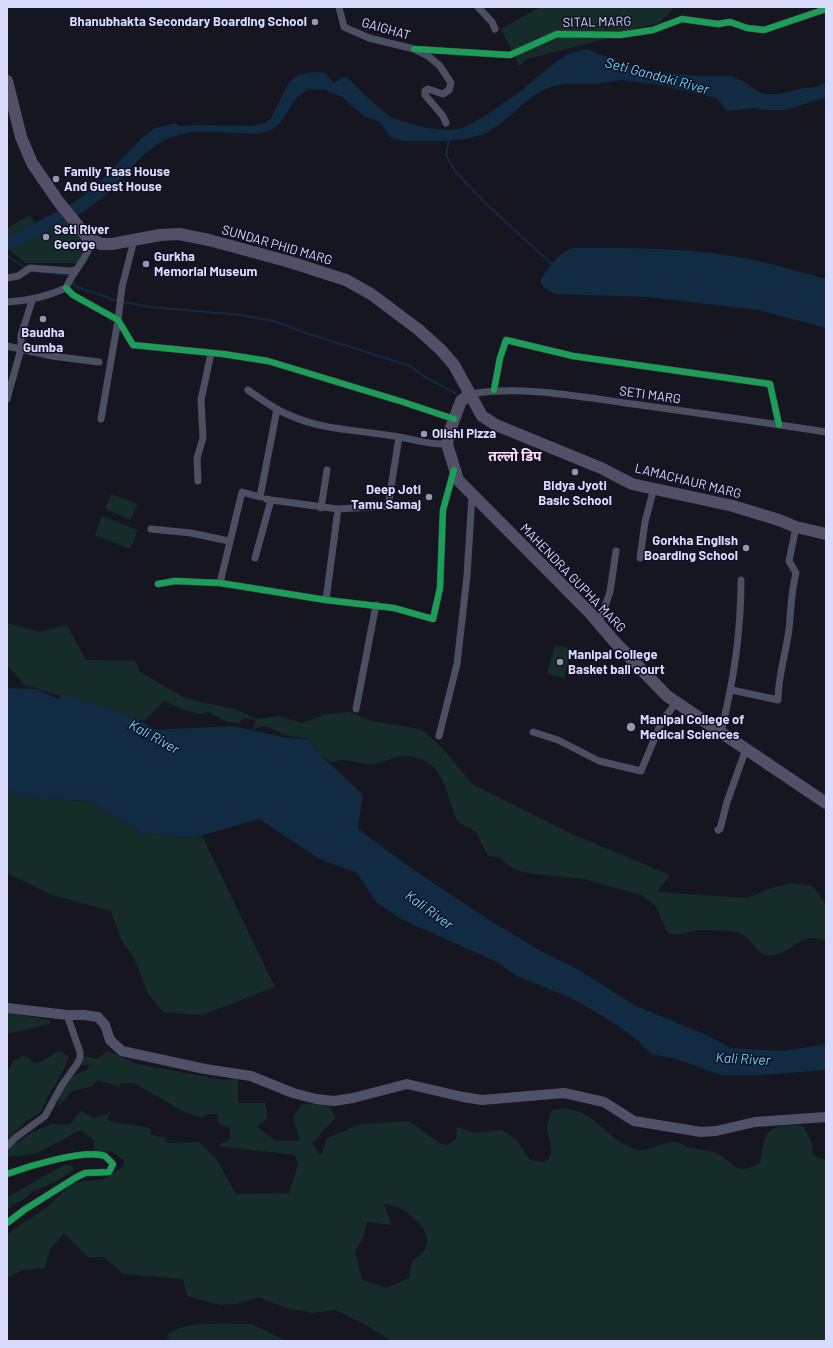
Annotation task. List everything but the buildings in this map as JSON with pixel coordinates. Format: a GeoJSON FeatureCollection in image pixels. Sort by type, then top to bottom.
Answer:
{"type":"FeatureCollection","features":[{"type":"Feature","properties":{"kind":"main road"},"geometry":{"type":"LineString","coordinates":[[7,81],[15,117],[28,155],[58,201],[81,232],[92,241]]}},
{"type":"Feature","properties":{"kind":"main road","name":"SUNDAR PHID MARG"},"geometry":{"type":"LineString","coordinates":[[92,241],[100,244],[112,244],[170,233],[179,234],[209,240],[290,262],[346,280],[371,294],[419,330],[454,365],[470,394]]}},
{"type":"Feature","properties":{"kind":"main road"},"geometry":{"type":"LineString","coordinates":[[447,444],[461,401],[470,394]]}},
{"type":"Feature","properties":{"kind":"main road","name":"LAMACHAUR MARG"},"geometry":{"type":"LineString","coordinates":[[470,394],[482,416],[496,425],[587,462],[632,484],[733,506],[826,534]]}},
{"type":"Feature","properties":{"kind":"main road","name":"MAHENDRA GUPHA MARG"},"geometry":{"type":"LineString","coordinates":[[447,444],[458,480],[600,623],[618,646],[667,696],[826,803]]}},
{"type":"Feature","properties":{"kind":"main road"},"geometry":{"type":"LineString","coordinates":[[7,1008],[98,1017],[102,1020],[113,1044],[128,1052],[205,1069],[252,1076],[293,1093],[316,1099],[334,1100],[353,1098],[407,1084],[482,1100],[564,1093],[604,1102],[634,1121],[701,1132],[716,1131],[755,1122],[826,1117]]}},
{"type":"Feature","properties":{"kind":"street","name":"GAIGHAT"},"geometry":{"type":"LineString","coordinates":[[339,7],[344,28],[369,38],[414,49],[428,56],[440,66],[451,83],[449,90],[443,94],[428,89],[425,91],[425,95],[443,116],[446,123]]}},
{"type":"Feature","properties":{"kind":"street"},"geometry":{"type":"LineString","coordinates":[[478,7],[492,22],[495,29]]}},
{"type":"Feature","properties":{"kind":"street","name":"SITAL MARG"},"geometry":{"type":"LineString","coordinates":[[414,49],[510,55],[557,34],[626,34],[653,30],[682,19],[718,24],[730,22],[747,28],[764,30],[826,9]]}},
{"type":"Feature","properties":{"kind":"street"},"geometry":{"type":"LineString","coordinates":[[101,420],[122,287],[134,240]]}},
{"type":"Feature","properties":{"kind":"street"},"geometry":{"type":"LineString","coordinates":[[7,302],[32,300],[48,296],[67,287],[75,272],[82,264],[92,241]]}},
{"type":"Feature","properties":{"kind":"street"},"geometry":{"type":"LineString","coordinates":[[7,278],[18,276],[30,268],[75,272]]}},
{"type":"Feature","properties":{"kind":"street"},"geometry":{"type":"LineString","coordinates":[[67,287],[73,295],[118,317],[133,345],[211,353],[268,361],[454,419]]}},
{"type":"Feature","properties":{"kind":"street"},"geometry":{"type":"LineString","coordinates":[[7,399],[21,349],[21,334],[32,300]]}},
{"type":"Feature","properties":{"kind":"street"},"geometry":{"type":"LineString","coordinates":[[494,390],[500,358],[506,340],[573,356],[770,384],[779,425]]}},
{"type":"Feature","properties":{"kind":"street"},"geometry":{"type":"LineString","coordinates":[[7,346],[52,356],[99,362]]}},
{"type":"Feature","properties":{"kind":"street"},"geometry":{"type":"LineString","coordinates":[[198,481],[197,458],[203,438],[201,400],[211,353]]}},
{"type":"Feature","properties":{"kind":"street"},"geometry":{"type":"LineString","coordinates":[[248,390],[277,409],[291,416],[322,425],[355,432],[399,437],[431,445],[447,444]]}},
{"type":"Feature","properties":{"kind":"street","name":"SETI MARG"},"geometry":{"type":"LineString","coordinates":[[470,394],[494,390],[532,392],[826,432]]}},
{"type":"Feature","properties":{"kind":"street"},"geometry":{"type":"LineString","coordinates":[[260,497],[277,409]]}},
{"type":"Feature","properties":{"kind":"street"},"geometry":{"type":"LineString","coordinates":[[220,583],[242,492],[271,500],[322,508],[338,509],[388,506],[399,437]]}},
{"type":"Feature","properties":{"kind":"street"},"geometry":{"type":"LineString","coordinates":[[322,508],[327,470]]}},
{"type":"Feature","properties":{"kind":"street"},"geometry":{"type":"LineString","coordinates":[[158,584],[175,581],[220,583],[326,600],[394,608],[433,619],[440,588],[443,510],[454,470]]}},
{"type":"Feature","properties":{"kind":"street"},"geometry":{"type":"LineString","coordinates":[[640,558],[645,522],[654,488]]}},
{"type":"Feature","properties":{"kind":"street"},"geometry":{"type":"LineString","coordinates":[[439,736],[457,664],[467,576],[472,495]]}},
{"type":"Feature","properties":{"kind":"street"},"geometry":{"type":"LineString","coordinates":[[255,558],[271,500]]}},
{"type":"Feature","properties":{"kind":"street"},"geometry":{"type":"LineString","coordinates":[[326,600],[338,509]]}},
{"type":"Feature","properties":{"kind":"street"},"geometry":{"type":"LineString","coordinates":[[732,690],[778,700],[778,684],[789,629],[790,601],[796,573],[789,561],[796,526]]}},
{"type":"Feature","properties":{"kind":"street"},"geometry":{"type":"LineString","coordinates":[[151,529],[191,533],[229,541]]}},
{"type":"Feature","properties":{"kind":"street"},"geometry":{"type":"LineString","coordinates":[[600,623],[610,592],[616,551]]}},
{"type":"Feature","properties":{"kind":"street"},"geometry":{"type":"LineString","coordinates":[[721,732],[732,690],[741,610],[741,580]]}},
{"type":"Feature","properties":{"kind":"street"},"geometry":{"type":"LineString","coordinates":[[356,709],[376,605]]}},
{"type":"Feature","properties":{"kind":"street"},"geometry":{"type":"LineString","coordinates":[[534,732],[558,740],[599,761],[641,771],[662,722],[676,702]]}},
{"type":"Feature","properties":{"kind":"street"},"geometry":{"type":"LineString","coordinates":[[718,830],[720,829],[727,802],[746,749]]}},
{"type":"Feature","properties":{"kind":"street"},"geometry":{"type":"LineString","coordinates":[[7,1146],[15,1138],[45,1116],[62,1085],[80,1058],[80,1052],[66,1015]]}},
{"type":"Feature","properties":{"kind":"street"},"geometry":{"type":"LineString","coordinates":[[7,1174],[74,1155],[88,1153],[106,1156],[113,1164],[109,1172],[85,1173],[75,1178],[24,1210],[7,1223]]}},
{"type":"Feature","properties":{"kind":"green space"},"geometry":{"type":"Polygon","coordinates":[[[540,7],[674,7],[660,23],[623,31],[602,40],[527,59],[519,66],[501,29],[540,7]]]}},
{"type":"Feature","properties":{"kind":"green space","name":"Seti River George"},"geometry":{"type":"Polygon","coordinates":[[[30,215],[39,230],[65,216],[91,244],[81,263],[25,263],[7,248],[7,228],[30,215]]]}},
{"type":"Feature","properties":{"kind":"green space"},"geometry":{"type":"Polygon","coordinates":[[[111,494],[137,504],[131,520],[105,509],[111,494]]]}},
{"type":"Feature","properties":{"kind":"green space"},"geometry":{"type":"Polygon","coordinates":[[[102,516],[138,530],[130,549],[95,535],[102,516]]]}},
{"type":"Feature","properties":{"kind":"green space"},"geometry":{"type":"Polygon","coordinates":[[[7,623],[40,632],[67,625],[86,660],[135,661],[140,672],[187,699],[235,709],[257,719],[280,716],[302,723],[323,715],[349,712],[371,721],[420,729],[442,747],[472,784],[572,834],[670,875],[657,892],[747,898],[769,889],[791,883],[813,886],[826,905],[826,941],[817,938],[809,938],[780,953],[766,955],[761,953],[746,937],[737,932],[700,930],[670,934],[666,930],[655,905],[641,895],[583,879],[527,873],[514,869],[498,857],[488,856],[475,831],[458,822],[442,778],[428,763],[418,758],[400,756],[375,764],[343,760],[330,762],[319,753],[310,739],[288,736],[265,726],[253,729],[256,720],[244,718],[239,723],[227,722],[208,712],[200,714],[181,709],[164,701],[144,721],[25,685],[7,665],[7,623]]]}},
{"type":"Feature","properties":{"kind":"green space","name":"Manipal College Basket ball court"},"geometry":{"type":"Polygon","coordinates":[[[555,645],[572,649],[564,678],[547,674],[555,645]]]}},
{"type":"Feature","properties":{"kind":"green space"},"geometry":{"type":"Polygon","coordinates":[[[7,789],[25,798],[90,801],[141,833],[193,838],[202,836],[275,987],[202,1015],[163,1012],[148,994],[135,960],[121,939],[111,911],[52,895],[7,873],[7,789]]]}},
{"type":"Feature","properties":{"kind":"green space"},"geometry":{"type":"Polygon","coordinates":[[[7,1013],[50,1020],[50,1024],[7,1034],[7,1013]]]}},
{"type":"Feature","properties":{"kind":"green space"},"geometry":{"type":"Polygon","coordinates":[[[59,1051],[69,1056],[63,1071],[47,1098],[41,1112],[28,1120],[7,1139],[7,1073],[13,1061],[23,1056],[29,1058],[32,1062],[38,1063],[59,1051]]]}},
{"type":"Feature","properties":{"kind":"green space"},"geometry":{"type":"Polygon","coordinates":[[[108,1051],[137,1064],[224,1080],[238,1078],[238,1103],[265,1103],[268,1118],[257,1127],[276,1141],[300,1141],[293,1117],[302,1104],[329,1103],[335,1118],[312,1144],[321,1155],[327,1138],[361,1124],[409,1121],[441,1144],[447,1145],[456,1139],[457,1127],[474,1133],[502,1130],[516,1139],[530,1160],[545,1162],[551,1154],[551,1145],[547,1126],[551,1112],[552,1110],[566,1109],[577,1111],[586,1116],[612,1136],[632,1148],[643,1150],[670,1142],[677,1142],[687,1147],[716,1153],[734,1166],[742,1169],[752,1167],[760,1163],[765,1138],[770,1131],[778,1127],[788,1125],[803,1126],[812,1142],[813,1153],[816,1157],[826,1160],[826,1341],[392,1341],[364,1324],[335,1310],[313,1313],[286,1308],[258,1297],[236,1304],[220,1305],[187,1296],[183,1279],[123,1274],[104,1257],[89,1258],[64,1233],[50,1249],[45,1268],[22,1270],[7,1278],[7,1234],[50,1205],[72,1183],[104,1179],[124,1166],[124,1160],[112,1152],[94,1151],[94,1140],[81,1130],[35,1154],[7,1157],[9,1148],[32,1132],[52,1124],[69,1125],[81,1111],[94,1118],[110,1112],[107,1119],[111,1122],[151,1128],[150,1134],[165,1138],[166,1143],[199,1142],[217,1160],[236,1194],[289,1193],[298,1164],[295,1155],[218,1146],[230,1139],[230,1128],[218,1123],[218,1114],[205,1114],[203,1118],[184,1112],[134,1083],[120,1083],[120,1087],[98,1080],[91,1087],[72,1091],[57,1108],[61,1093],[66,1083],[80,1072],[88,1069],[89,1065],[81,1065],[85,1056],[96,1059],[108,1051]],[[384,1204],[392,1225],[367,1222],[364,1235],[355,1252],[362,1280],[386,1288],[409,1278],[412,1261],[422,1254],[427,1245],[426,1236],[422,1227],[415,1218],[395,1206],[384,1204]]]}},
{"type":"Feature","properties":{"kind":"green space"},"geometry":{"type":"Polygon","coordinates":[[[65,1165],[71,1165],[75,1169],[55,1182],[32,1192],[23,1200],[12,1205],[7,1210],[7,1197],[65,1165]]]}},
{"type":"Feature","properties":{"kind":"green space"},"geometry":{"type":"Polygon","coordinates":[[[251,1324],[285,1340],[304,1341],[172,1341],[167,1337],[172,1332],[193,1325],[251,1324]]]}},
{"type":"Feature","properties":{"kind":"water"},"geometry":{"type":"Polygon","coordinates":[[[587,49],[628,65],[651,71],[695,76],[731,76],[743,81],[760,93],[766,94],[779,94],[804,88],[817,87],[826,82],[826,97],[786,110],[765,110],[753,108],[727,111],[708,88],[702,85],[669,86],[621,80],[595,84],[565,84],[553,86],[534,95],[499,125],[486,133],[471,138],[448,141],[403,141],[390,137],[380,122],[364,116],[342,97],[325,90],[310,89],[297,98],[275,128],[268,131],[253,134],[212,132],[189,133],[167,139],[146,154],[142,150],[166,127],[197,125],[252,126],[265,123],[271,118],[289,82],[300,74],[317,72],[325,73],[334,83],[342,77],[348,78],[377,106],[392,118],[426,128],[450,130],[463,128],[485,116],[518,93],[557,61],[568,54],[587,49]]]}},
{"type":"Feature","properties":{"kind":"water"},"geometry":{"type":"Polygon","coordinates":[[[573,248],[696,251],[760,261],[826,279],[826,328],[758,310],[648,297],[555,294],[544,288],[540,282],[546,272],[558,257],[573,248]]]}},
{"type":"Feature","properties":{"kind":"water"},"geometry":{"type":"Polygon","coordinates":[[[7,688],[37,689],[68,704],[153,730],[233,726],[287,738],[310,739],[319,753],[363,795],[358,829],[418,873],[489,920],[546,954],[574,967],[634,1005],[709,1036],[730,1048],[784,1051],[826,1044],[826,1070],[761,1075],[721,1075],[676,1059],[651,1054],[638,1041],[616,1024],[573,999],[515,975],[497,962],[403,920],[377,903],[357,873],[320,859],[259,819],[193,838],[141,833],[90,801],[25,798],[7,789],[7,688]]]}},
{"type":"Feature","properties":{"kind":"waterway","name":"Seti Gandaki River"},"geometry":{"type":"LineString","coordinates":[[670,81],[727,94]]}},
{"type":"Feature","properties":{"kind":"waterway","name":"Seti Gandaki River"},"geometry":{"type":"LineString","coordinates":[[7,243],[13,242],[77,208],[97,194],[146,143],[158,134],[174,130]]}},
{"type":"Feature","properties":{"kind":"waterway"},"geometry":{"type":"LineString","coordinates":[[449,139],[446,155],[454,170],[485,203],[553,265]]}},
{"type":"Feature","properties":{"kind":"waterway"},"geometry":{"type":"LineString","coordinates":[[7,256],[26,268]]}},
{"type":"Feature","properties":{"kind":"waterway"},"geometry":{"type":"LineString","coordinates":[[31,271],[68,275],[69,277]]}},
{"type":"Feature","properties":{"kind":"waterway"},"geometry":{"type":"LineString","coordinates":[[72,281],[77,287],[118,301]]}},
{"type":"Feature","properties":{"kind":"waterway"},"geometry":{"type":"LineString","coordinates":[[123,302],[150,307],[241,315],[277,322],[303,332],[410,366],[425,377],[455,393]]}},
{"type":"Feature","properties":{"kind":"waterway","name":"Kali River"},"geometry":{"type":"LineString","coordinates":[[49,711],[64,702],[132,723],[149,733]]}},
{"type":"Feature","properties":{"kind":"cycle path"},"geometry":{"type":"LineString","coordinates":[[414,49],[510,55],[557,34],[620,35],[653,30],[682,19],[718,24],[730,22],[747,28],[764,30],[826,9]]}},
{"type":"Feature","properties":{"kind":"cycle path"},"geometry":{"type":"LineString","coordinates":[[66,288],[73,295],[118,320],[133,345],[223,354],[268,361],[454,419]]}},
{"type":"Feature","properties":{"kind":"cycle path"},"geometry":{"type":"LineString","coordinates":[[494,390],[500,358],[506,340],[573,356],[770,384],[779,425]]}},
{"type":"Feature","properties":{"kind":"cycle path"},"geometry":{"type":"LineString","coordinates":[[158,584],[175,581],[220,583],[326,600],[394,608],[433,619],[440,588],[443,510],[454,470]]}},
{"type":"Feature","properties":{"kind":"cycle path"},"geometry":{"type":"LineString","coordinates":[[7,1174],[56,1159],[84,1155],[96,1154],[105,1156],[113,1164],[109,1172],[85,1173],[75,1178],[24,1210],[7,1223]]}},
{"type":"Feature","properties":{"kind":"place","name":"Bhanubhakta Secondary Boarding School"},"geometry":{"type":"Point","coordinates":[315,22]}},
{"type":"Feature","properties":{"kind":"place","name":"Family Taas House And Guest House"},"geometry":{"type":"Point","coordinates":[56,179]}},
{"type":"Feature","properties":{"kind":"place","name":"Seti River George"},"geometry":{"type":"Point","coordinates":[46,237]}},
{"type":"Feature","properties":{"kind":"place","name":"Gurkha Memorial Museum"},"geometry":{"type":"Point","coordinates":[146,264]}},
{"type":"Feature","properties":{"kind":"place","name":"Baudha Gumba"},"geometry":{"type":"Point","coordinates":[43,319]}},
{"type":"Feature","properties":{"kind":"place","name":"Oiishi Pizza"},"geometry":{"type":"Point","coordinates":[424,434]}},
{"type":"Feature","properties":{"kind":"place","name":"Bidya Jyoti Basic School"},"geometry":{"type":"Point","coordinates":[575,472]}},
{"type":"Feature","properties":{"kind":"place","name":"Deep Joti Tamu Samaj"},"geometry":{"type":"Point","coordinates":[429,497]}},
{"type":"Feature","properties":{"kind":"place","name":"Gorkha English Boarding School"},"geometry":{"type":"Point","coordinates":[746,548]}},
{"type":"Feature","properties":{"kind":"place","name":"Manipal College Basket ball court"},"geometry":{"type":"Point","coordinates":[560,662]}},
{"type":"Feature","properties":{"kind":"place","name":"Manipal College of Medical Sciences"},"geometry":{"type":"Point","coordinates":[631,727]}},
{"type":"Feature","properties":{"kind":"district","name":"तल्लो डिप"},"geometry":{"type":"Point","coordinates":[515,456]}}]}
